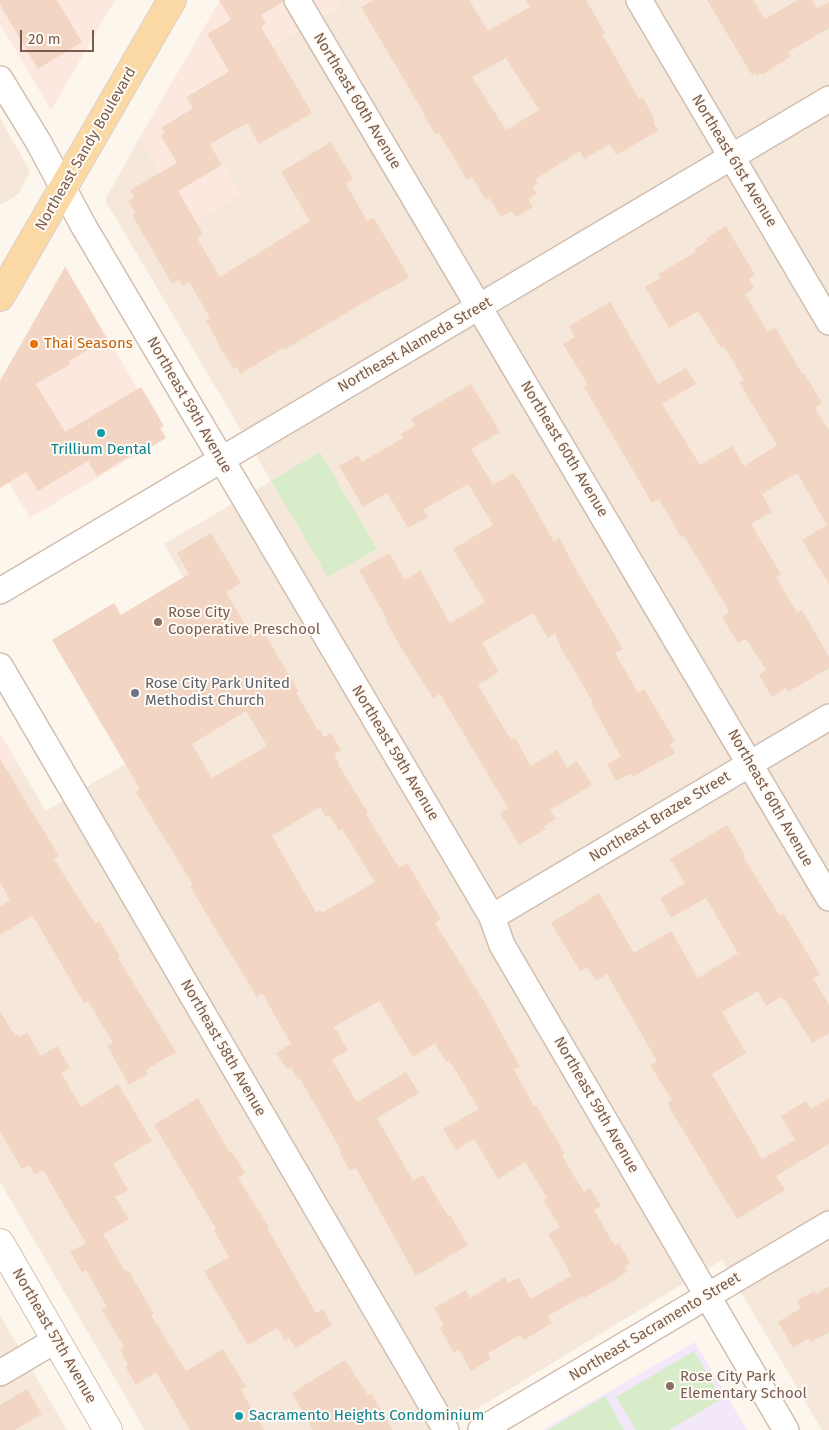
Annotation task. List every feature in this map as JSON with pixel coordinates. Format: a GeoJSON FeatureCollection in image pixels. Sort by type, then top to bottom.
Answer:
{"type":"FeatureCollection","features":[{"type":"Feature","properties":{"kind":"main road","name":"Northeast Sandy Boulevard"},"geometry":{"type":"LineString","coordinates":[[0,297],[172,0]]}},
{"type":"Feature","properties":{"kind":"main road","name":"Northeast 57th Avenue"},"geometry":{"type":"LineString","coordinates":[[0,1243],[108,1430]]}},
{"type":"Feature","properties":{"kind":"street","name":"Northeast 60th Avenue"},"geometry":{"type":"LineString","coordinates":[[297,0],[829,898]]}},
{"type":"Feature","properties":{"kind":"street","name":"Northeast 61st Avenue"},"geometry":{"type":"LineString","coordinates":[[639,0],[829,322]]}},
{"type":"Feature","properties":{"kind":"street","name":"Northeast 59th Avenue"},"geometry":{"type":"LineString","coordinates":[[0,79],[39,143],[62,188],[221,459],[492,917],[502,945],[786,1430]]}},
{"type":"Feature","properties":{"kind":"street","name":"Northeast Alameda Street"},"geometry":{"type":"LineString","coordinates":[[0,591],[829,99]]}},
{"type":"Feature","properties":{"kind":"street","name":"Northeast 58th Avenue"},"geometry":{"type":"LineString","coordinates":[[0,666],[446,1430]]}},
{"type":"Feature","properties":{"kind":"street","name":"Northeast Brazee Street"},"geometry":{"type":"LineString","coordinates":[[492,917],[829,717]]}},
{"type":"Feature","properties":{"kind":"street","name":"Northeast Sacramento Street"},"geometry":{"type":"LineString","coordinates":[[481,1430],[829,1224]]}},
{"type":"Feature","properties":{"kind":"street"},"geometry":{"type":"LineString","coordinates":[[0,1373],[56,1340]]}},
{"type":"Feature","properties":{"kind":"shaded area"},"geometry":{"type":"Polygon","coordinates":[[[0,0],[115,0],[51,110],[0,24],[0,0]]]}},
{"type":"Feature","properties":{"kind":"shaded area"},"geometry":{"type":"Polygon","coordinates":[[[220,0],[335,0],[339,6],[183,98],[240,196],[192,224],[140,137],[220,0]]]}},
{"type":"Feature","properties":{"kind":"shaded area"},"geometry":{"type":"Polygon","coordinates":[[[335,0],[829,0],[829,1430],[822,1430],[722,1260],[442,1430],[145,1430],[0,1182],[0,773],[17,762],[46,811],[201,719],[221,641],[164,544],[271,481],[105,200],[140,137],[191,224],[240,195],[183,98],[338,7],[335,0]]]}},
{"type":"Feature","properties":{"kind":"shaded area"},"geometry":{"type":"Polygon","coordinates":[[[0,118],[30,171],[19,194],[0,205],[0,118]]]}},
{"type":"Feature","properties":{"kind":"shaded area"},"geometry":{"type":"Polygon","coordinates":[[[66,267],[166,437],[30,518],[4,475],[0,381],[66,267]]]}},
{"type":"Feature","properties":{"kind":"shaded area"},"geometry":{"type":"Polygon","coordinates":[[[0,733],[17,762],[0,773],[0,733]]]}},
{"type":"Feature","properties":{"kind":"shaded area"},"geometry":{"type":"Polygon","coordinates":[[[0,1315],[67,1430],[0,1430],[0,1315]]]}},
{"type":"Feature","properties":{"kind":"shaded area","name":"Rose City Park Elementary School"},"geometry":{"type":"Polygon","coordinates":[[[695,1342],[747,1430],[542,1430],[695,1342]]]}},
{"type":"Feature","properties":{"kind":"green space"},"geometry":{"type":"Polygon","coordinates":[[[320,452],[377,549],[328,577],[271,481],[320,452]]]}},
{"type":"Feature","properties":{"kind":"green space"},"geometry":{"type":"Polygon","coordinates":[[[694,1351],[722,1399],[669,1430],[636,1430],[616,1397],[694,1351]]]}},
{"type":"Feature","properties":{"kind":"green space"},"geometry":{"type":"Polygon","coordinates":[[[605,1396],[624,1430],[547,1430],[605,1396]]]}},
{"type":"Feature","properties":{"kind":"building"},"geometry":{"type":"Polygon","coordinates":[[[0,0],[57,0],[82,42],[38,69],[0,5],[0,0]]]}},
{"type":"Feature","properties":{"kind":"building"},"geometry":{"type":"Polygon","coordinates":[[[219,0],[283,0],[283,2],[261,15],[266,24],[261,27],[312,113],[259,144],[247,123],[210,144],[222,165],[178,191],[203,234],[197,238],[220,277],[310,221],[281,172],[331,142],[353,179],[346,184],[367,221],[374,218],[409,277],[240,374],[237,367],[234,369],[218,345],[206,321],[210,318],[189,282],[183,286],[179,280],[172,284],[132,215],[135,213],[128,201],[134,198],[130,190],[177,163],[161,136],[165,133],[161,128],[193,108],[187,97],[229,71],[207,34],[231,20],[219,0]]]}},
{"type":"Feature","properties":{"kind":"building"},"geometry":{"type":"Polygon","coordinates":[[[374,0],[469,0],[488,31],[530,7],[526,0],[586,0],[605,33],[602,34],[639,99],[642,97],[645,101],[658,131],[616,155],[610,144],[584,159],[580,151],[536,179],[538,183],[533,186],[537,194],[528,199],[533,207],[516,217],[512,211],[501,217],[489,198],[486,200],[472,177],[467,180],[439,133],[436,135],[361,7],[374,0]],[[506,58],[472,77],[506,130],[539,110],[506,58]]]}},
{"type":"Feature","properties":{"kind":"building"},"geometry":{"type":"Polygon","coordinates":[[[707,0],[753,0],[765,19],[798,0],[812,0],[817,8],[829,2],[829,28],[788,52],[791,56],[762,75],[761,73],[757,76],[755,73],[752,75],[707,0]]]}},
{"type":"Feature","properties":{"kind":"building"},"geometry":{"type":"Polygon","coordinates":[[[726,226],[755,275],[749,279],[754,288],[745,294],[768,332],[775,327],[802,374],[804,373],[822,403],[815,408],[829,430],[829,584],[802,540],[827,525],[797,473],[762,494],[772,512],[751,524],[781,574],[776,577],[797,613],[802,610],[829,657],[829,668],[788,692],[786,688],[772,697],[759,675],[766,670],[746,639],[738,643],[722,617],[729,612],[728,609],[684,536],[681,537],[659,499],[652,503],[584,387],[588,385],[563,344],[575,337],[569,326],[610,302],[658,384],[686,368],[696,384],[662,404],[700,465],[732,446],[744,466],[777,445],[739,382],[744,380],[724,346],[721,348],[698,311],[669,328],[645,287],[660,278],[658,274],[696,252],[694,249],[708,241],[706,238],[726,226]]]}},
{"type":"Feature","properties":{"kind":"building"},"geometry":{"type":"Polygon","coordinates":[[[65,267],[107,339],[69,361],[71,364],[36,384],[65,432],[141,387],[164,426],[160,428],[166,438],[149,448],[148,445],[97,476],[88,461],[38,491],[26,472],[0,488],[0,381],[65,267]]]}},
{"type":"Feature","properties":{"kind":"building"},"geometry":{"type":"Polygon","coordinates":[[[471,384],[500,432],[471,449],[493,485],[513,473],[520,482],[554,542],[559,538],[623,649],[615,653],[638,693],[644,689],[675,741],[670,744],[675,753],[632,777],[631,774],[616,781],[607,764],[621,757],[555,634],[548,638],[533,613],[482,643],[499,672],[478,685],[511,740],[515,738],[531,766],[557,750],[567,768],[577,761],[592,785],[550,810],[556,819],[544,826],[546,829],[519,845],[500,813],[508,808],[440,694],[433,698],[400,646],[359,570],[389,553],[405,580],[420,570],[450,623],[485,602],[453,549],[493,525],[468,484],[423,510],[428,517],[408,528],[387,493],[363,507],[339,466],[358,455],[362,462],[403,438],[401,434],[415,426],[411,419],[471,384]]]}},
{"type":"Feature","properties":{"kind":"building"},"geometry":{"type":"Polygon","coordinates":[[[211,533],[241,583],[226,592],[253,638],[263,631],[299,692],[296,693],[318,730],[320,729],[324,737],[331,733],[341,750],[334,754],[338,764],[368,813],[366,814],[399,868],[407,863],[441,919],[435,923],[485,1003],[520,1067],[514,1070],[534,1106],[536,1105],[565,1154],[562,1156],[584,1192],[590,1188],[601,1206],[594,1210],[615,1246],[619,1243],[630,1263],[625,1267],[628,1271],[615,1280],[548,1316],[552,1323],[524,1340],[520,1335],[488,1353],[491,1359],[471,1371],[459,1350],[454,1353],[440,1328],[444,1325],[434,1308],[466,1290],[470,1298],[505,1277],[508,1283],[519,1278],[531,1299],[571,1276],[548,1234],[560,1227],[543,1200],[547,1198],[525,1162],[498,1179],[474,1139],[456,1150],[443,1129],[479,1109],[449,1060],[446,1062],[435,1043],[413,1057],[379,1001],[334,1027],[348,1050],[332,1060],[357,1102],[406,1072],[419,1093],[377,1118],[413,1181],[423,1175],[468,1245],[416,1276],[356,1168],[350,1171],[339,1151],[341,1150],[300,1079],[298,1080],[291,1067],[287,1069],[276,1053],[291,1044],[262,993],[257,997],[210,920],[190,886],[193,885],[136,792],[140,789],[52,640],[114,603],[121,615],[189,574],[177,553],[211,533]],[[246,711],[192,744],[212,778],[267,746],[246,711]],[[320,807],[272,836],[316,912],[320,910],[322,913],[375,882],[342,829],[339,831],[329,815],[326,817],[320,807]]]}},
{"type":"Feature","properties":{"kind":"building"},"geometry":{"type":"Polygon","coordinates":[[[0,759],[59,856],[54,859],[95,924],[99,921],[120,956],[118,958],[176,1052],[146,1070],[148,1074],[129,1085],[107,1046],[113,1043],[88,1001],[84,1003],[32,916],[0,935],[0,907],[10,900],[0,882],[0,759]]]}},
{"type":"Feature","properties":{"kind":"building"},"geometry":{"type":"Polygon","coordinates":[[[727,825],[745,855],[743,856],[780,916],[784,914],[820,975],[813,978],[829,1005],[829,1033],[812,1043],[784,998],[782,999],[781,997],[766,1006],[758,991],[722,1012],[746,1053],[712,1074],[762,1159],[795,1140],[781,1116],[806,1101],[811,1109],[829,1098],[829,1144],[776,1176],[785,1190],[737,1219],[672,1112],[668,1103],[672,1100],[650,1065],[657,1061],[607,974],[596,981],[587,967],[580,971],[551,923],[599,893],[634,953],[671,931],[698,978],[738,953],[706,898],[671,918],[660,898],[685,883],[670,859],[727,825]]]}},
{"type":"Feature","properties":{"kind":"building"},"geometry":{"type":"Polygon","coordinates":[[[0,1011],[15,1036],[18,1034],[20,1037],[27,1033],[41,1056],[57,1046],[70,1068],[61,1073],[81,1107],[118,1084],[152,1141],[113,1164],[128,1190],[115,1197],[129,1219],[103,1234],[125,1271],[128,1270],[154,1314],[151,1315],[186,1371],[223,1349],[246,1387],[241,1390],[264,1430],[190,1430],[156,1372],[136,1385],[125,1366],[128,1364],[120,1350],[124,1347],[102,1310],[107,1307],[86,1270],[82,1272],[70,1252],[86,1243],[43,1170],[35,1175],[29,1165],[22,1169],[0,1132],[0,1011]]]}},
{"type":"Feature","properties":{"kind":"building"},"geometry":{"type":"Polygon","coordinates":[[[198,1098],[230,1153],[232,1152],[245,1173],[238,1178],[269,1227],[267,1228],[316,1313],[323,1309],[332,1325],[296,1348],[289,1338],[285,1341],[277,1328],[248,1345],[204,1271],[229,1257],[214,1231],[216,1229],[154,1125],[198,1098]]]}},
{"type":"Feature","properties":{"kind":"building"},"geometry":{"type":"Polygon","coordinates":[[[829,1286],[829,1332],[811,1342],[809,1338],[793,1348],[778,1322],[801,1308],[797,1301],[814,1291],[816,1294],[829,1286]]]}},
{"type":"Feature","properties":{"kind":"building"},"geometry":{"type":"Polygon","coordinates":[[[345,1360],[368,1395],[371,1393],[393,1430],[313,1430],[292,1393],[345,1360]]]}},
{"type":"Feature","properties":{"kind":"building"},"geometry":{"type":"Polygon","coordinates":[[[27,1389],[42,1414],[15,1430],[0,1430],[0,1405],[27,1389]]]}},
{"type":"Feature","properties":{"kind":"place","name":"Thai Seasons"},"geometry":{"type":"Point","coordinates":[34,344]}},
{"type":"Feature","properties":{"kind":"place","name":"Trillium Dental"},"geometry":{"type":"Point","coordinates":[101,433]}},
{"type":"Feature","properties":{"kind":"place","name":"Rose City Cooperative Preschool"},"geometry":{"type":"Point","coordinates":[158,622]}},
{"type":"Feature","properties":{"kind":"place","name":"Rose City Park United Methodist Church"},"geometry":{"type":"Point","coordinates":[135,693]}},
{"type":"Feature","properties":{"kind":"place","name":"Rose City Park Elementary School"},"geometry":{"type":"Point","coordinates":[670,1386]}},
{"type":"Feature","properties":{"kind":"place","name":"Sacramento Heights Condominium"},"geometry":{"type":"Point","coordinates":[239,1416]}}]}
